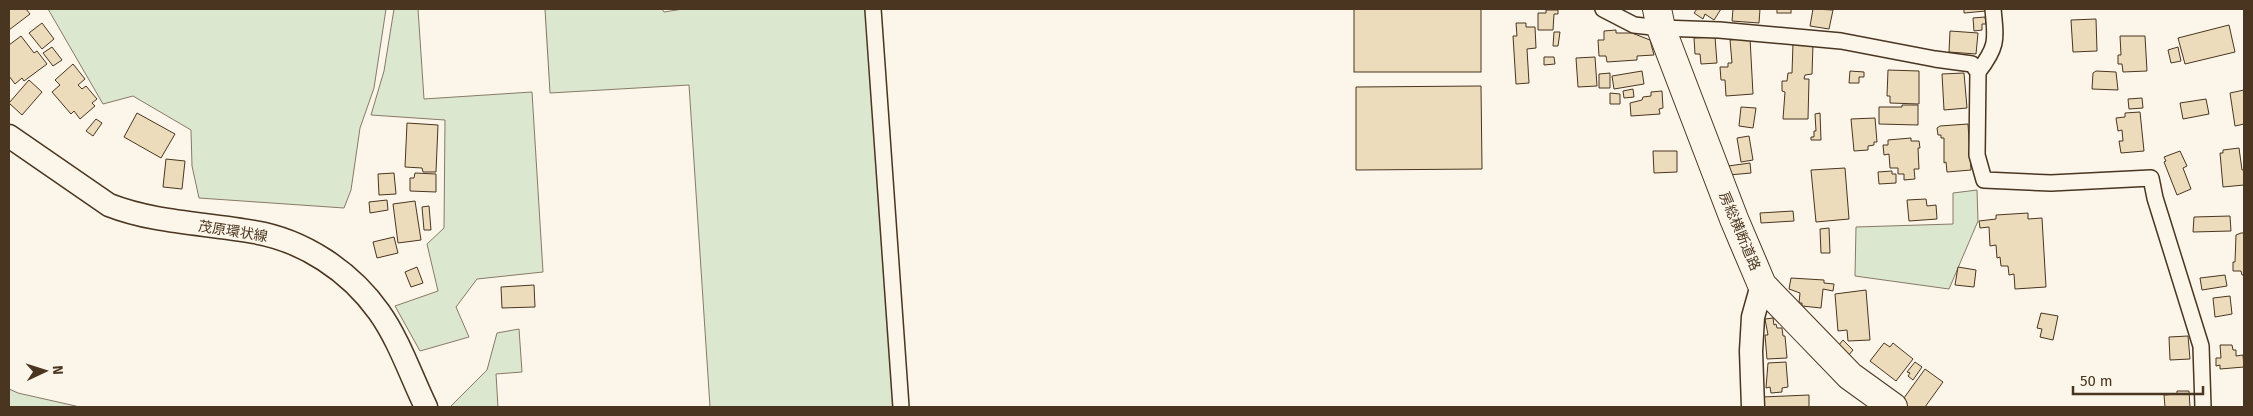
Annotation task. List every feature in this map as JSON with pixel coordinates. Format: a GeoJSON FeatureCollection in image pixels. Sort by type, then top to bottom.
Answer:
{"type":"FeatureCollection","features":[{"type":"Feature","properties":{"kind":"highway","name":"房総横断道路"},"geometry":{"type":"LineString","coordinates":[[1659,19],[1734,219],[1762,284],[1850,376],[1893,407]]}},
{"type":"Feature","properties":{"kind":"main road","name":"茂原環状線"},"geometry":{"type":"LineString","coordinates":[[9,136],[109,205],[127,212],[188,224],[255,232],[291,243],[326,261],[352,281],[379,312],[390,330],[426,407]]}},
{"type":"Feature","properties":{"kind":"main road"},"geometry":{"type":"LineString","coordinates":[[1753,407],[1751,351],[1753,316],[1762,284]]}},
{"type":"Feature","properties":{"kind":"street"},"geometry":{"type":"LineString","coordinates":[[873,9],[901,407]]}},
{"type":"Feature","properties":{"kind":"street"},"geometry":{"type":"LineString","coordinates":[[1603,9],[1634,25],[1659,19],[1719,30],[1841,40],[1935,59],[1972,64],[1978,72]]}},
{"type":"Feature","properties":{"kind":"street"},"geometry":{"type":"LineString","coordinates":[[1993,9],[1996,41],[1990,56],[1978,72],[1977,155],[1984,180],[2052,183],[2150,178],[2201,346],[2203,407]]}},
{"type":"Feature","properties":{"kind":"green space"},"geometry":{"type":"Polygon","coordinates":[[[48,9],[386,9],[374,88],[360,128],[351,190],[344,208],[199,198],[192,166],[191,130],[133,96],[103,104],[48,9]]]}},
{"type":"Feature","properties":{"kind":"green space"},"geometry":{"type":"Polygon","coordinates":[[[394,9],[418,9],[424,99],[532,92],[543,272],[477,279],[456,307],[469,337],[420,351],[395,306],[438,291],[427,244],[444,228],[445,120],[371,115],[384,71],[394,9]]]}},
{"type":"Feature","properties":{"kind":"green space"},"geometry":{"type":"Polygon","coordinates":[[[545,9],[662,9],[664,12],[683,9],[868,9],[896,407],[710,407],[689,85],[550,93],[545,9]]]}},
{"type":"Feature","properties":{"kind":"green space"},"geometry":{"type":"Polygon","coordinates":[[[1977,190],[1978,221],[1949,289],[1855,276],[1856,227],[1953,224],[1953,193],[1977,190]]]}},
{"type":"Feature","properties":{"kind":"green space"},"geometry":{"type":"Polygon","coordinates":[[[519,329],[522,372],[496,374],[498,407],[450,407],[487,370],[497,333],[519,329]]]}},
{"type":"Feature","properties":{"kind":"green space"},"geometry":{"type":"Polygon","coordinates":[[[9,389],[18,393],[80,407],[9,407],[9,389]]]}},
{"type":"Feature","properties":{"kind":"building"},"geometry":{"type":"Polygon","coordinates":[[[9,9],[26,9],[30,14],[9,30],[9,9]]]}},
{"type":"Feature","properties":{"kind":"building"},"geometry":{"type":"Polygon","coordinates":[[[1354,9],[1481,9],[1481,72],[1354,72],[1354,9]]]}},
{"type":"Feature","properties":{"kind":"building"},"geometry":{"type":"Polygon","coordinates":[[[1697,9],[1721,9],[1714,20],[1705,14],[1703,19],[1694,13],[1697,9]]]}},
{"type":"Feature","properties":{"kind":"building"},"geometry":{"type":"Polygon","coordinates":[[[1733,9],[1760,9],[1759,23],[1732,21],[1733,9]]]}},
{"type":"Feature","properties":{"kind":"building"},"geometry":{"type":"Polygon","coordinates":[[[1777,9],[1791,9],[1791,13],[1777,13],[1777,9]]]}},
{"type":"Feature","properties":{"kind":"building"},"geometry":{"type":"Polygon","coordinates":[[[1813,9],[1833,10],[1829,29],[1810,26],[1813,9]]]}},
{"type":"Feature","properties":{"kind":"building"},"geometry":{"type":"Polygon","coordinates":[[[1964,9],[1986,9],[1986,11],[1964,13],[1964,9]]]}},
{"type":"Feature","properties":{"kind":"building"},"geometry":{"type":"Polygon","coordinates":[[[1546,10],[1558,10],[1558,14],[1554,14],[1553,30],[1538,30],[1538,13],[1546,13],[1546,10]]]}},
{"type":"Feature","properties":{"kind":"building"},"geometry":{"type":"Polygon","coordinates":[[[1985,17],[1986,24],[1982,24],[1982,30],[1974,31],[1973,18],[1985,17]]]}},
{"type":"Feature","properties":{"kind":"building"},"geometry":{"type":"Polygon","coordinates":[[[2096,19],[2097,51],[2073,52],[2071,20],[2096,19]]]}},
{"type":"Feature","properties":{"kind":"building"},"geometry":{"type":"Polygon","coordinates":[[[42,23],[54,39],[42,49],[29,33],[42,23]]]}},
{"type":"Feature","properties":{"kind":"building"},"geometry":{"type":"Polygon","coordinates":[[[1516,23],[1526,23],[1526,27],[1535,27],[1536,48],[1527,49],[1529,83],[1516,84],[1513,36],[1517,36],[1516,23]]]}},
{"type":"Feature","properties":{"kind":"building"},"geometry":{"type":"Polygon","coordinates":[[[2229,25],[2235,52],[2185,64],[2178,38],[2229,25]]]}},
{"type":"Feature","properties":{"kind":"building"},"geometry":{"type":"Polygon","coordinates":[[[1616,30],[1616,33],[1632,33],[1650,40],[1654,55],[1637,56],[1637,60],[1607,62],[1606,56],[1599,56],[1598,40],[1604,40],[1604,31],[1616,30]]]}},
{"type":"Feature","properties":{"kind":"building"},"geometry":{"type":"Polygon","coordinates":[[[1950,31],[1978,33],[1976,54],[1949,52],[1950,31]]]}},
{"type":"Feature","properties":{"kind":"building"},"geometry":{"type":"Polygon","coordinates":[[[1554,32],[1560,32],[1558,46],[1553,46],[1554,32]]]}},
{"type":"Feature","properties":{"kind":"building"},"geometry":{"type":"Polygon","coordinates":[[[21,36],[34,53],[37,51],[47,64],[24,81],[22,78],[15,84],[9,76],[9,45],[21,36]]]}},
{"type":"Feature","properties":{"kind":"building"},"geometry":{"type":"Polygon","coordinates":[[[2120,36],[2145,36],[2147,71],[2123,72],[2122,64],[2118,64],[2118,55],[2121,55],[2120,36]]]}},
{"type":"Feature","properties":{"kind":"building"},"geometry":{"type":"Polygon","coordinates":[[[1715,37],[1717,63],[1701,64],[1700,54],[1695,54],[1694,38],[1715,37]]]}},
{"type":"Feature","properties":{"kind":"building"},"geometry":{"type":"Polygon","coordinates":[[[1750,38],[1753,94],[1726,96],[1725,80],[1721,80],[1720,67],[1728,67],[1728,63],[1732,63],[1730,40],[1750,38]]]}},
{"type":"Feature","properties":{"kind":"building"},"geometry":{"type":"Polygon","coordinates":[[[1793,43],[1813,44],[1812,74],[1805,75],[1804,79],[1809,79],[1808,119],[1783,119],[1785,92],[1782,91],[1782,81],[1787,81],[1788,73],[1792,73],[1793,43]]]}},
{"type":"Feature","properties":{"kind":"building"},"geometry":{"type":"Polygon","coordinates":[[[52,47],[62,60],[53,66],[43,53],[52,47]]]}},
{"type":"Feature","properties":{"kind":"building"},"geometry":{"type":"Polygon","coordinates":[[[2178,47],[2181,61],[2171,63],[2168,50],[2178,47]]]}},
{"type":"Feature","properties":{"kind":"building"},"geometry":{"type":"Polygon","coordinates":[[[1544,57],[1554,57],[1555,64],[1544,65],[1544,57]]]}},
{"type":"Feature","properties":{"kind":"building"},"geometry":{"type":"Polygon","coordinates":[[[1595,57],[1597,86],[1578,87],[1576,58],[1595,57]]]}},
{"type":"Feature","properties":{"kind":"building"},"geometry":{"type":"Polygon","coordinates":[[[73,64],[85,79],[78,85],[82,89],[86,86],[97,99],[92,103],[95,106],[80,119],[74,111],[71,114],[52,92],[60,85],[55,80],[73,64]]]}},
{"type":"Feature","properties":{"kind":"building"},"geometry":{"type":"Polygon","coordinates":[[[1888,70],[1919,71],[1919,104],[1890,103],[1890,96],[1887,96],[1888,70]]]}},
{"type":"Feature","properties":{"kind":"building"},"geometry":{"type":"Polygon","coordinates":[[[1642,71],[1644,84],[1614,89],[1612,76],[1642,71]]]}},
{"type":"Feature","properties":{"kind":"building"},"geometry":{"type":"Polygon","coordinates":[[[1850,71],[1864,72],[1864,77],[1859,77],[1859,83],[1849,83],[1850,71]]]}},
{"type":"Feature","properties":{"kind":"building"},"geometry":{"type":"Polygon","coordinates":[[[2096,71],[2116,72],[2118,90],[2092,89],[2093,73],[2096,71]]]}},
{"type":"Feature","properties":{"kind":"building"},"geometry":{"type":"Polygon","coordinates":[[[1610,73],[1610,88],[1599,88],[1599,74],[1610,73]]]}},
{"type":"Feature","properties":{"kind":"building"},"geometry":{"type":"Polygon","coordinates":[[[1964,73],[1967,108],[1944,110],[1942,74],[1964,73]]]}},
{"type":"Feature","properties":{"kind":"building"},"geometry":{"type":"Polygon","coordinates":[[[29,80],[42,92],[22,115],[9,103],[29,80]]]}},
{"type":"Feature","properties":{"kind":"building"},"geometry":{"type":"Polygon","coordinates":[[[1481,86],[1482,169],[1356,170],[1356,87],[1481,86]]]}},
{"type":"Feature","properties":{"kind":"building"},"geometry":{"type":"Polygon","coordinates":[[[1633,89],[1634,97],[1624,98],[1623,91],[1633,89]]]}},
{"type":"Feature","properties":{"kind":"building"},"geometry":{"type":"Polygon","coordinates":[[[2244,90],[2244,124],[2235,126],[2230,93],[2244,90]]]}},
{"type":"Feature","properties":{"kind":"building"},"geometry":{"type":"Polygon","coordinates":[[[1662,91],[1663,108],[1659,109],[1660,114],[1631,116],[1630,103],[1642,100],[1643,97],[1651,96],[1651,92],[1662,91]]]}},
{"type":"Feature","properties":{"kind":"building"},"geometry":{"type":"Polygon","coordinates":[[[1610,93],[1620,94],[1620,104],[1610,104],[1610,93]]]}},
{"type":"Feature","properties":{"kind":"building"},"geometry":{"type":"Polygon","coordinates":[[[2142,98],[2143,108],[2129,109],[2128,99],[2142,98]]]}},
{"type":"Feature","properties":{"kind":"building"},"geometry":{"type":"Polygon","coordinates":[[[2206,99],[2209,114],[2183,119],[2180,103],[2206,99]]]}},
{"type":"Feature","properties":{"kind":"building"},"geometry":{"type":"Polygon","coordinates":[[[1902,105],[1918,105],[1918,125],[1879,124],[1879,107],[1902,107],[1902,105]]]}},
{"type":"Feature","properties":{"kind":"building"},"geometry":{"type":"Polygon","coordinates":[[[1741,107],[1756,108],[1753,128],[1739,126],[1741,107]]]}},
{"type":"Feature","properties":{"kind":"building"},"geometry":{"type":"Polygon","coordinates":[[[2140,112],[2144,151],[2121,153],[2119,141],[2123,141],[2122,130],[2118,131],[2116,118],[2125,117],[2125,113],[2140,112]]]}},
{"type":"Feature","properties":{"kind":"building"},"geometry":{"type":"Polygon","coordinates":[[[137,113],[175,134],[161,158],[124,137],[137,113]]]}},
{"type":"Feature","properties":{"kind":"building"},"geometry":{"type":"Polygon","coordinates":[[[1820,113],[1821,140],[1811,140],[1811,137],[1814,137],[1814,131],[1816,131],[1815,114],[1820,113]]]}},
{"type":"Feature","properties":{"kind":"building"},"geometry":{"type":"Polygon","coordinates":[[[1875,118],[1877,142],[1874,142],[1874,145],[1868,146],[1868,150],[1854,151],[1851,119],[1875,118]]]}},
{"type":"Feature","properties":{"kind":"building"},"geometry":{"type":"Polygon","coordinates":[[[96,119],[102,123],[93,136],[86,131],[96,119]]]}},
{"type":"Feature","properties":{"kind":"building"},"geometry":{"type":"Polygon","coordinates":[[[407,123],[438,125],[436,172],[423,172],[422,168],[405,167],[407,123]]]}},
{"type":"Feature","properties":{"kind":"building"},"geometry":{"type":"Polygon","coordinates":[[[1968,124],[1971,170],[1947,172],[1946,162],[1944,163],[1944,138],[1938,135],[1937,128],[1940,126],[1968,124]]]}},
{"type":"Feature","properties":{"kind":"building"},"geometry":{"type":"Polygon","coordinates":[[[1749,136],[1753,160],[1741,162],[1737,138],[1749,136]]]}},
{"type":"Feature","properties":{"kind":"building"},"geometry":{"type":"Polygon","coordinates":[[[1911,138],[1911,141],[1919,141],[1919,169],[1914,169],[1915,179],[1904,180],[1904,174],[1898,174],[1898,168],[1890,168],[1889,154],[1884,155],[1883,145],[1888,145],[1888,140],[1911,138]]]}},
{"type":"Feature","properties":{"kind":"building"},"geometry":{"type":"Polygon","coordinates":[[[2239,148],[2242,170],[2244,170],[2244,185],[2223,187],[2220,153],[2223,153],[2223,150],[2239,148]]]}},
{"type":"Feature","properties":{"kind":"building"},"geometry":{"type":"Polygon","coordinates":[[[1653,151],[1677,151],[1677,172],[1654,173],[1653,151]]]}},
{"type":"Feature","properties":{"kind":"building"},"geometry":{"type":"Polygon","coordinates":[[[2180,151],[2187,166],[2183,168],[2191,189],[2177,195],[2164,162],[2166,161],[2164,157],[2180,151]]]}},
{"type":"Feature","properties":{"kind":"building"},"geometry":{"type":"Polygon","coordinates":[[[166,159],[185,161],[182,189],[163,187],[166,159]]]}},
{"type":"Feature","properties":{"kind":"building"},"geometry":{"type":"Polygon","coordinates":[[[1750,163],[1751,173],[1729,175],[1728,166],[1750,163]]]}},
{"type":"Feature","properties":{"kind":"building"},"geometry":{"type":"Polygon","coordinates":[[[1845,168],[1849,219],[1816,222],[1811,170],[1845,168]]]}},
{"type":"Feature","properties":{"kind":"building"},"geometry":{"type":"Polygon","coordinates":[[[1892,171],[1892,174],[1896,174],[1896,183],[1879,184],[1878,172],[1892,171]]]}},
{"type":"Feature","properties":{"kind":"building"},"geometry":{"type":"Polygon","coordinates":[[[394,173],[396,194],[379,195],[378,174],[394,173]]]}},
{"type":"Feature","properties":{"kind":"building"},"geometry":{"type":"Polygon","coordinates":[[[415,173],[436,174],[436,192],[410,191],[410,178],[414,178],[415,173]]]}},
{"type":"Feature","properties":{"kind":"building"},"geometry":{"type":"Polygon","coordinates":[[[1926,199],[1927,206],[1936,205],[1937,219],[1909,221],[1907,200],[1926,199]]]}},
{"type":"Feature","properties":{"kind":"building"},"geometry":{"type":"Polygon","coordinates":[[[387,200],[388,210],[370,213],[369,202],[387,200]]]}},
{"type":"Feature","properties":{"kind":"building"},"geometry":{"type":"Polygon","coordinates":[[[415,201],[421,240],[398,243],[393,204],[415,201]]]}},
{"type":"Feature","properties":{"kind":"building"},"geometry":{"type":"Polygon","coordinates":[[[429,206],[431,230],[424,230],[422,207],[429,206]]]}},
{"type":"Feature","properties":{"kind":"building"},"geometry":{"type":"Polygon","coordinates":[[[1793,211],[1794,221],[1761,223],[1760,213],[1793,211]]]}},
{"type":"Feature","properties":{"kind":"building"},"geometry":{"type":"Polygon","coordinates":[[[2028,213],[2028,219],[2042,218],[2046,287],[2015,289],[2014,274],[2009,275],[2008,266],[2001,266],[2000,257],[1997,258],[1996,245],[1990,246],[1989,227],[1980,228],[1979,221],[1996,219],[1996,215],[2028,213]]]}},
{"type":"Feature","properties":{"kind":"building"},"geometry":{"type":"Polygon","coordinates":[[[2230,216],[2231,231],[2193,232],[2194,217],[2230,216]]]}},
{"type":"Feature","properties":{"kind":"building"},"geometry":{"type":"Polygon","coordinates":[[[1829,228],[1830,253],[1821,253],[1820,229],[1829,228]]]}},
{"type":"Feature","properties":{"kind":"building"},"geometry":{"type":"Polygon","coordinates":[[[2244,233],[2244,275],[2242,275],[2241,271],[2233,271],[2236,235],[2244,233]]]}},
{"type":"Feature","properties":{"kind":"building"},"geometry":{"type":"Polygon","coordinates":[[[394,237],[398,253],[377,258],[373,242],[394,237]]]}},
{"type":"Feature","properties":{"kind":"building"},"geometry":{"type":"Polygon","coordinates":[[[417,267],[423,283],[411,287],[405,272],[417,267]]]}},
{"type":"Feature","properties":{"kind":"building"},"geometry":{"type":"Polygon","coordinates":[[[1958,267],[1976,270],[1974,287],[1955,285],[1958,267]]]}},
{"type":"Feature","properties":{"kind":"building"},"geometry":{"type":"Polygon","coordinates":[[[2225,275],[2227,286],[2202,290],[2200,278],[2225,275]]]}},
{"type":"Feature","properties":{"kind":"building"},"geometry":{"type":"Polygon","coordinates":[[[1791,278],[1824,280],[1824,283],[1834,284],[1833,291],[1823,289],[1821,308],[1802,306],[1802,303],[1799,303],[1800,293],[1789,289],[1791,278]]]}},
{"type":"Feature","properties":{"kind":"building"},"geometry":{"type":"Polygon","coordinates":[[[534,285],[535,307],[502,308],[501,287],[534,285]]]}},
{"type":"Feature","properties":{"kind":"building"},"geometry":{"type":"Polygon","coordinates":[[[1866,290],[1870,340],[1848,341],[1847,330],[1838,331],[1835,294],[1866,290]]]}},
{"type":"Feature","properties":{"kind":"building"},"geometry":{"type":"Polygon","coordinates":[[[2230,296],[2232,314],[2215,317],[2213,298],[2230,296]]]}},
{"type":"Feature","properties":{"kind":"building"},"geometry":{"type":"Polygon","coordinates":[[[2041,313],[2058,316],[2053,340],[2040,337],[2042,329],[2037,328],[2041,313]]]}},
{"type":"Feature","properties":{"kind":"building"},"geometry":{"type":"Polygon","coordinates":[[[1773,318],[1774,325],[1776,324],[1777,328],[1782,328],[1783,336],[1785,336],[1787,358],[1767,359],[1765,335],[1768,335],[1765,319],[1773,318]]]}},
{"type":"Feature","properties":{"kind":"building"},"geometry":{"type":"Polygon","coordinates":[[[2188,336],[2190,359],[2170,360],[2169,337],[2188,336]]]}},
{"type":"Feature","properties":{"kind":"building"},"geometry":{"type":"Polygon","coordinates":[[[1843,340],[1853,350],[1848,356],[1838,346],[1843,340]]]}},
{"type":"Feature","properties":{"kind":"building"},"geometry":{"type":"Polygon","coordinates":[[[1884,343],[1890,347],[1893,343],[1913,359],[1896,381],[1870,361],[1884,343]]]}},
{"type":"Feature","properties":{"kind":"building"},"geometry":{"type":"Polygon","coordinates":[[[2220,345],[2232,345],[2233,350],[2236,350],[2236,356],[2243,355],[2244,367],[2220,369],[2220,365],[2216,366],[2216,358],[2221,358],[2220,345]]]}},
{"type":"Feature","properties":{"kind":"building"},"geometry":{"type":"Polygon","coordinates":[[[1786,362],[1788,387],[1782,388],[1782,392],[1771,393],[1770,387],[1766,388],[1768,363],[1786,362]]]}},
{"type":"Feature","properties":{"kind":"building"},"geometry":{"type":"Polygon","coordinates":[[[1915,362],[1922,367],[1913,380],[1908,376],[1910,373],[1907,372],[1915,362]]]}},
{"type":"Feature","properties":{"kind":"building"},"geometry":{"type":"Polygon","coordinates":[[[1925,369],[1943,382],[1925,407],[1909,407],[1901,402],[1925,369]]]}},
{"type":"Feature","properties":{"kind":"building"},"geometry":{"type":"Polygon","coordinates":[[[2177,391],[2189,391],[2190,407],[2165,407],[2164,395],[2177,394],[2177,391]]]}},
{"type":"Feature","properties":{"kind":"building"},"geometry":{"type":"Polygon","coordinates":[[[1809,395],[1809,407],[1762,407],[1762,397],[1809,395]]]}}]}
